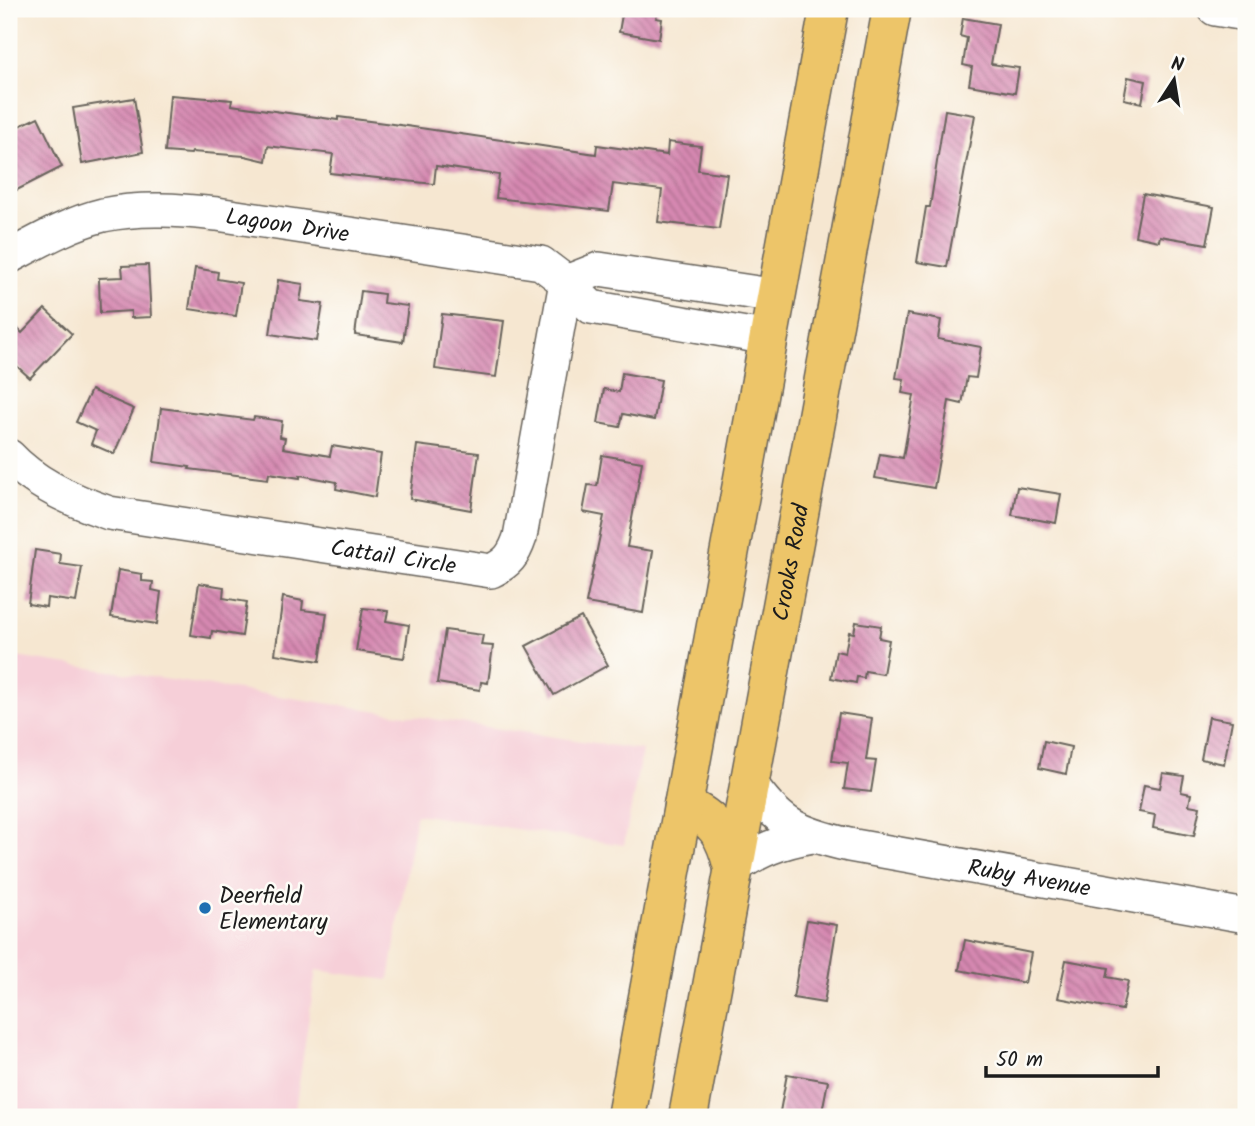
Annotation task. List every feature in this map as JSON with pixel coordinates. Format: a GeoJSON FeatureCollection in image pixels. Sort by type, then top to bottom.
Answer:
{"type":"FeatureCollection","features":[{"type":"Feature","properties":{"kind":"main road"},"geometry":{"type":"LineString","coordinates":[[626,1117],[829,9]]}},
{"type":"Feature","properties":{"kind":"main road","name":"Crooks Road"},"geometry":{"type":"LineString","coordinates":[[688,1117],[892,9]]}},
{"type":"Feature","properties":{"kind":"main road"},"geometry":{"type":"LineString","coordinates":[[749,436],[755,466],[764,478],[776,485],[803,483]]}},
{"type":"Feature","properties":{"kind":"main road"},"geometry":{"type":"LineString","coordinates":[[682,806],[699,812],[720,831],[728,846],[733,868]]}},
{"type":"Feature","properties":{"kind":"street"},"geometry":{"type":"LineString","coordinates":[[1215,9],[1246,14]]}},
{"type":"Feature","properties":{"kind":"street","name":"Lagoon Drive"},"geometry":{"type":"LineString","coordinates":[[9,257],[75,224],[103,215],[167,210],[218,214],[541,263],[566,282],[591,307],[769,338]]}},
{"type":"Feature","properties":{"kind":"street"},"geometry":{"type":"LineString","coordinates":[[566,282],[599,269],[777,296]]}},
{"type":"Feature","properties":{"kind":"street","name":"Cattail Circle"},"geometry":{"type":"LineString","coordinates":[[9,456],[43,483],[82,504],[109,513],[491,571],[509,561],[520,537],[566,282]]}},
{"type":"Feature","properties":{"kind":"street","name":"Ruby Avenue"},"geometry":{"type":"LineString","coordinates":[[748,781],[775,815],[812,836],[876,850],[1246,916]]}},
{"type":"Feature","properties":{"kind":"street","name":"Ruby Avenue"},"geometry":{"type":"LineString","coordinates":[[733,868],[770,846],[812,836]]}},
{"type":"Feature","properties":{"kind":"shaded area","name":"Deerfield Elementary"},"geometry":{"type":"Polygon","coordinates":[[[9,656],[642,750],[624,845],[416,814],[389,980],[316,970],[294,1117],[9,1117],[9,656]]]}},
{"type":"Feature","properties":{"kind":"building"},"geometry":{"type":"Polygon","coordinates":[[[623,9],[658,9],[656,18],[662,19],[659,39],[619,32],[623,9]]]}},
{"type":"Feature","properties":{"kind":"building"},"geometry":{"type":"Polygon","coordinates":[[[963,18],[998,24],[991,64],[1019,68],[1015,93],[969,85],[972,67],[963,65],[967,38],[960,36],[963,18]]]}},
{"type":"Feature","properties":{"kind":"building"},"geometry":{"type":"Polygon","coordinates":[[[1128,77],[1146,81],[1142,103],[1124,99],[1128,77]]]}},
{"type":"Feature","properties":{"kind":"building"},"geometry":{"type":"Polygon","coordinates":[[[170,95],[232,100],[231,105],[338,120],[338,117],[400,125],[596,154],[597,145],[667,155],[668,142],[701,146],[698,170],[727,174],[719,229],[658,222],[662,190],[613,184],[609,211],[496,198],[499,175],[436,166],[434,184],[330,173],[333,154],[268,146],[266,161],[245,156],[165,152],[170,95]]]}},
{"type":"Feature","properties":{"kind":"building"},"geometry":{"type":"Polygon","coordinates":[[[134,98],[143,152],[82,164],[73,108],[134,98]]]}},
{"type":"Feature","properties":{"kind":"building"},"geometry":{"type":"Polygon","coordinates":[[[945,110],[975,115],[947,267],[917,262],[926,207],[930,207],[945,110]]]}},
{"type":"Feature","properties":{"kind":"building"},"geometry":{"type":"Polygon","coordinates":[[[38,117],[62,167],[9,194],[9,131],[38,117]]]}},
{"type":"Feature","properties":{"kind":"building"},"geometry":{"type":"Polygon","coordinates":[[[1143,194],[1214,207],[1207,244],[1160,236],[1159,241],[1135,236],[1143,194]]]}},
{"type":"Feature","properties":{"kind":"building"},"geometry":{"type":"Polygon","coordinates":[[[148,265],[151,317],[131,318],[131,311],[100,313],[99,278],[123,277],[122,266],[148,265]]]}},
{"type":"Feature","properties":{"kind":"building"},"geometry":{"type":"Polygon","coordinates":[[[195,268],[218,272],[217,279],[241,283],[236,316],[189,309],[195,268]]]}},
{"type":"Feature","properties":{"kind":"building"},"geometry":{"type":"Polygon","coordinates":[[[278,280],[303,284],[300,301],[323,304],[317,341],[270,334],[278,280]]]}},
{"type":"Feature","properties":{"kind":"building"},"geometry":{"type":"Polygon","coordinates":[[[361,291],[384,294],[383,303],[408,306],[403,342],[355,335],[361,291]]]}},
{"type":"Feature","properties":{"kind":"building"},"geometry":{"type":"Polygon","coordinates":[[[45,309],[72,334],[30,378],[9,359],[9,320],[22,333],[45,309]]]}},
{"type":"Feature","properties":{"kind":"building"},"geometry":{"type":"Polygon","coordinates":[[[442,314],[504,321],[496,377],[435,369],[442,314]]]}},
{"type":"Feature","properties":{"kind":"building"},"geometry":{"type":"Polygon","coordinates":[[[907,314],[941,320],[938,339],[981,347],[976,378],[967,377],[962,404],[949,401],[934,488],[875,478],[880,454],[903,458],[914,395],[902,393],[904,379],[896,378],[907,314]]]}},
{"type":"Feature","properties":{"kind":"building"},"geometry":{"type":"Polygon","coordinates":[[[622,373],[661,380],[654,420],[623,414],[620,427],[598,423],[604,389],[619,392],[622,373]]]}},
{"type":"Feature","properties":{"kind":"building"},"geometry":{"type":"Polygon","coordinates":[[[91,390],[134,409],[114,454],[91,444],[96,431],[76,422],[91,390]]]}},
{"type":"Feature","properties":{"kind":"building"},"geometry":{"type":"Polygon","coordinates":[[[161,408],[253,420],[254,417],[282,421],[280,437],[285,438],[283,448],[330,456],[332,446],[381,454],[375,497],[336,489],[337,482],[300,475],[300,478],[269,473],[268,479],[154,462],[161,408]]]}},
{"type":"Feature","properties":{"kind":"building"},"geometry":{"type":"Polygon","coordinates":[[[417,445],[479,453],[471,510],[410,499],[417,445]]]}},
{"type":"Feature","properties":{"kind":"building"},"geometry":{"type":"Polygon","coordinates":[[[602,455],[642,462],[627,547],[653,551],[643,613],[586,603],[604,516],[583,512],[588,485],[597,486],[602,455]]]}},
{"type":"Feature","properties":{"kind":"building"},"geometry":{"type":"Polygon","coordinates":[[[1017,487],[1061,494],[1056,523],[1012,515],[1017,487]]]}},
{"type":"Feature","properties":{"kind":"building"},"geometry":{"type":"Polygon","coordinates":[[[35,550],[61,554],[60,564],[82,567],[76,602],[47,598],[46,607],[28,604],[35,550]]]}},
{"type":"Feature","properties":{"kind":"building"},"geometry":{"type":"Polygon","coordinates":[[[118,570],[142,574],[142,581],[153,582],[152,590],[161,592],[157,624],[111,617],[118,570]]]}},
{"type":"Feature","properties":{"kind":"building"},"geometry":{"type":"Polygon","coordinates":[[[199,583],[224,587],[223,598],[247,602],[242,636],[212,631],[211,638],[191,635],[199,583]]]}},
{"type":"Feature","properties":{"kind":"building"},"geometry":{"type":"Polygon","coordinates":[[[283,597],[303,601],[302,610],[327,613],[320,661],[275,654],[283,597]]]}},
{"type":"Feature","properties":{"kind":"building"},"geometry":{"type":"Polygon","coordinates":[[[363,608],[388,611],[386,621],[409,625],[404,658],[356,651],[363,608]]]}},
{"type":"Feature","properties":{"kind":"building"},"geometry":{"type":"Polygon","coordinates":[[[581,617],[608,665],[554,695],[526,646],[581,617]]]}},
{"type":"Feature","properties":{"kind":"building"},"geometry":{"type":"Polygon","coordinates":[[[856,622],[881,626],[879,638],[889,640],[883,674],[865,671],[864,678],[857,677],[856,683],[831,678],[836,651],[845,653],[849,632],[854,633],[856,622]]]}},
{"type":"Feature","properties":{"kind":"building"},"geometry":{"type":"Polygon","coordinates":[[[445,630],[483,635],[481,645],[493,646],[488,683],[481,682],[480,690],[437,683],[445,630]]]}},
{"type":"Feature","properties":{"kind":"building"},"geometry":{"type":"Polygon","coordinates":[[[839,713],[872,718],[866,760],[876,761],[871,792],[844,789],[848,763],[832,761],[839,713]]]}},
{"type":"Feature","properties":{"kind":"building"},"geometry":{"type":"Polygon","coordinates":[[[1209,717],[1232,721],[1224,764],[1201,759],[1209,717]]]}},
{"type":"Feature","properties":{"kind":"building"},"geometry":{"type":"Polygon","coordinates":[[[1044,741],[1071,747],[1066,774],[1039,768],[1044,741]]]}},
{"type":"Feature","properties":{"kind":"building"},"geometry":{"type":"Polygon","coordinates":[[[1163,773],[1184,776],[1181,792],[1191,794],[1189,805],[1200,807],[1194,836],[1153,828],[1155,815],[1139,812],[1144,785],[1160,788],[1163,773]]]}},
{"type":"Feature","properties":{"kind":"building"},"geometry":{"type":"Polygon","coordinates":[[[807,920],[837,925],[824,1003],[793,998],[807,920]]]}},
{"type":"Feature","properties":{"kind":"building"},"geometry":{"type":"Polygon","coordinates":[[[965,940],[1031,953],[1025,983],[959,970],[965,940]]]}},
{"type":"Feature","properties":{"kind":"building"},"geometry":{"type":"Polygon","coordinates":[[[1066,960],[1109,968],[1107,977],[1128,981],[1122,1010],[1058,998],[1066,960]]]}},
{"type":"Feature","properties":{"kind":"building"},"geometry":{"type":"Polygon","coordinates":[[[787,1074],[828,1081],[821,1117],[779,1117],[787,1074]]]}},
{"type":"Feature","properties":{"kind":"place","name":"Deerfield Elementary"},"geometry":{"type":"Point","coordinates":[205,908]}}]}
